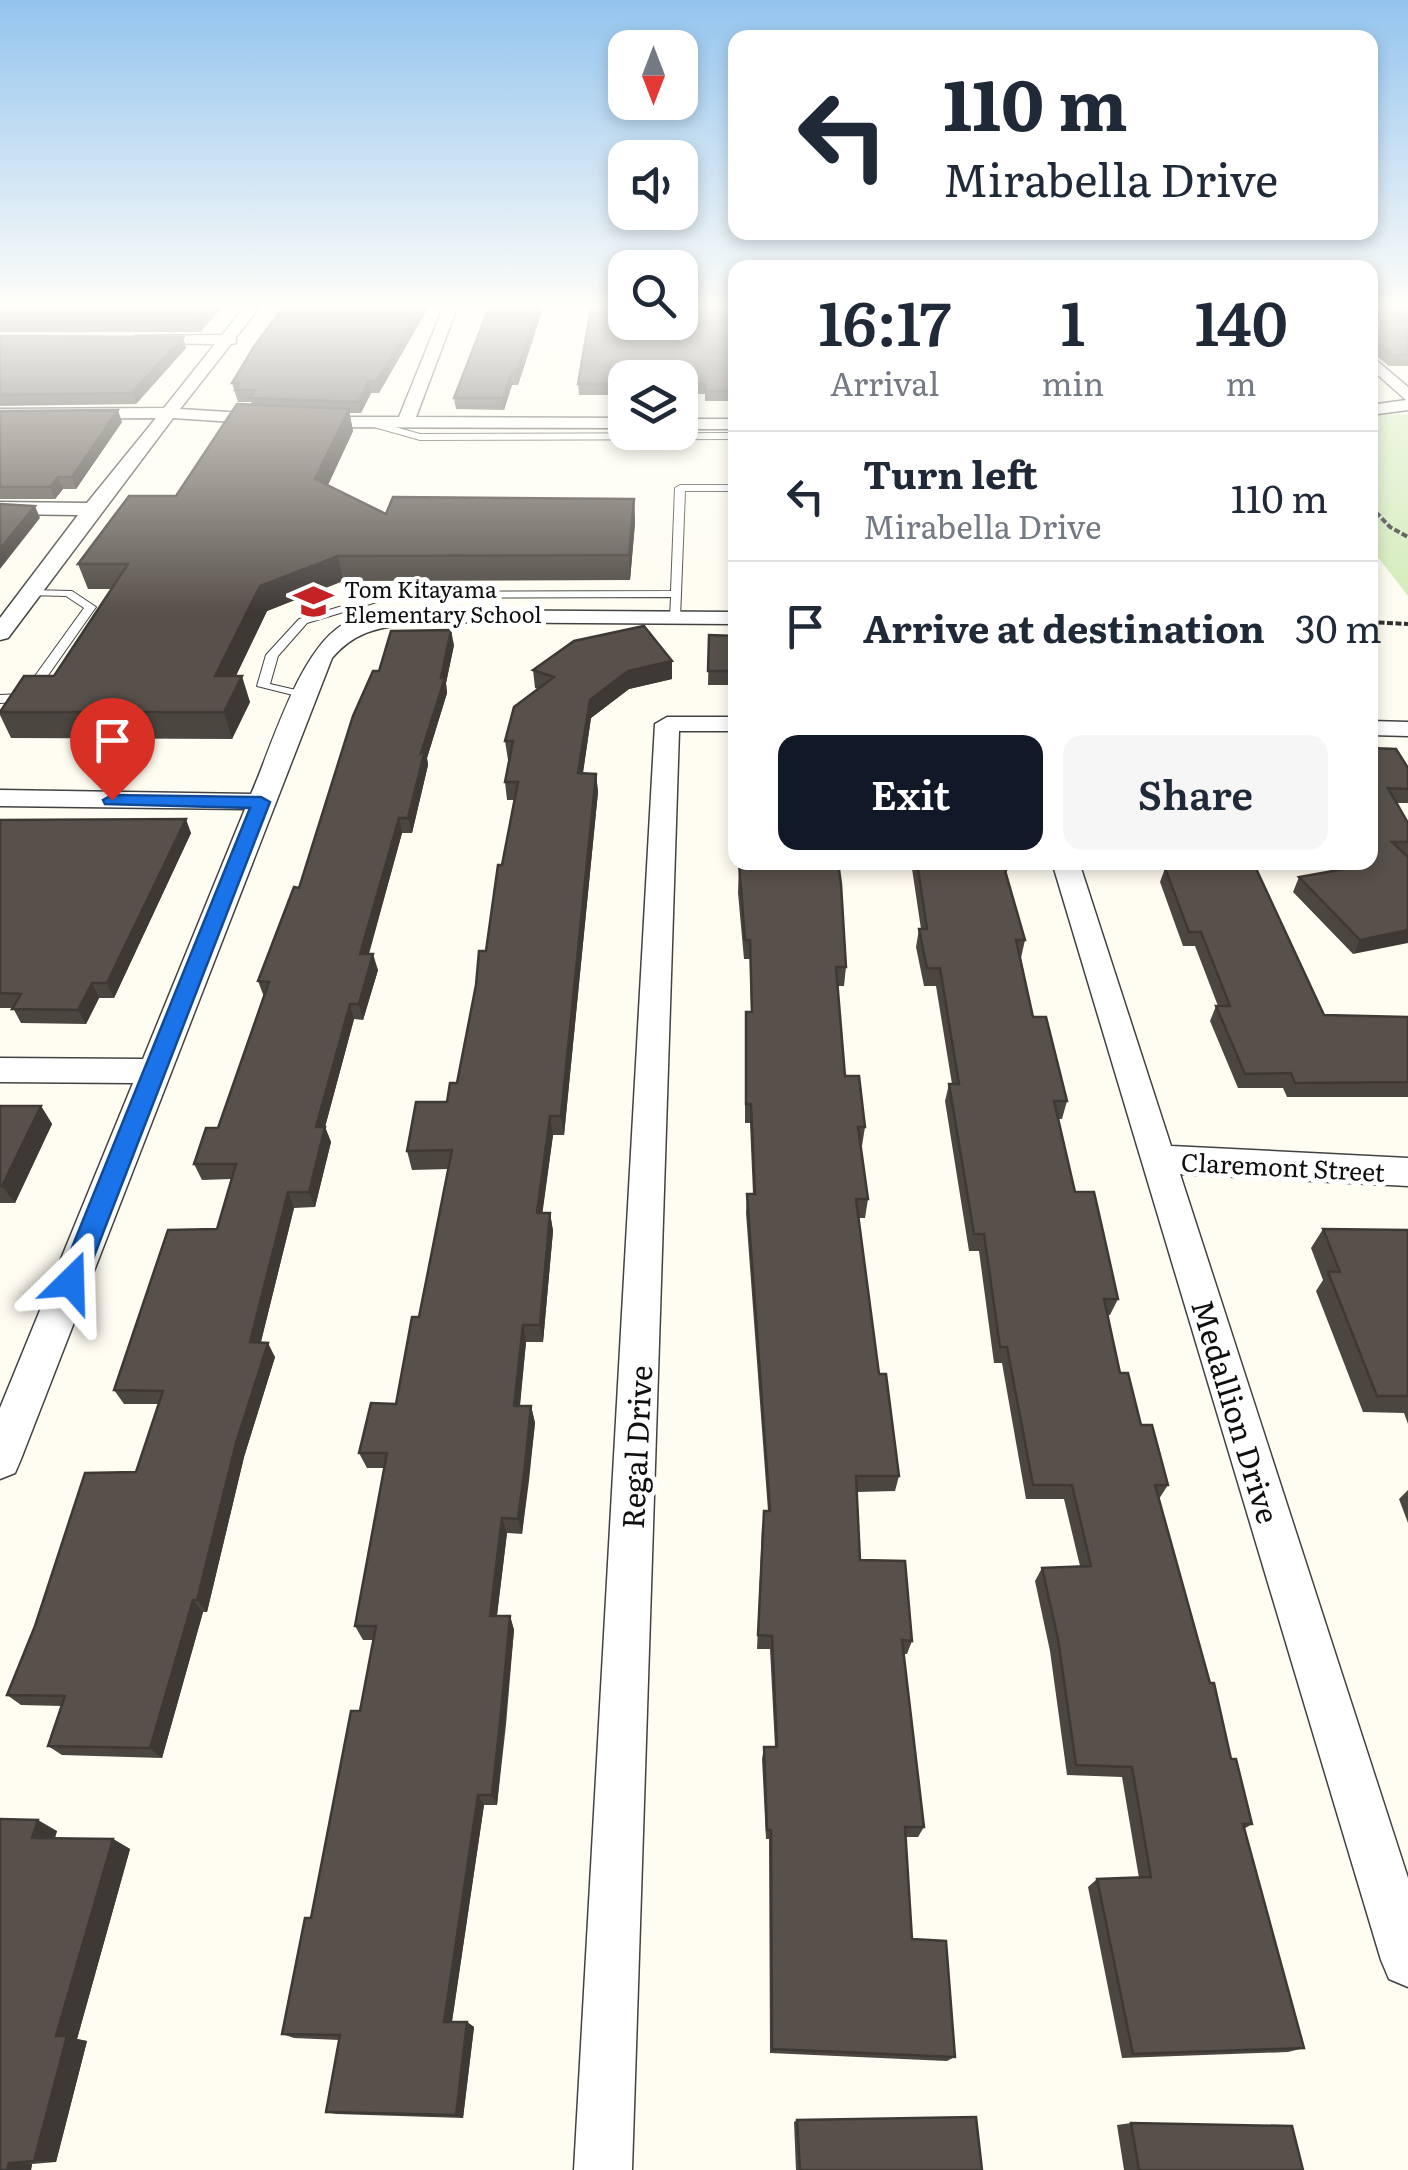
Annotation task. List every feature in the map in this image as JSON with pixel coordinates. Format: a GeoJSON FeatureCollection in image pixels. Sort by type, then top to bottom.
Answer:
{"type":"FeatureCollection","features":[{"type":"Feature","properties":{"kind":"street"},"geometry":{"type":"LineString","coordinates":[[1,631],[173,409]]}},
{"type":"Feature","properties":{"kind":"street"},"geometry":{"type":"LineString","coordinates":[[405,423],[410,409]]}},
{"type":"Feature","properties":{"kind":"street"},"geometry":{"type":"LineString","coordinates":[[0,414],[608,424]]}},
{"type":"Feature","properties":{"kind":"street"},"geometry":{"type":"LineString","coordinates":[[698,424],[728,424]]}},
{"type":"Feature","properties":{"kind":"street"},"geometry":{"type":"LineString","coordinates":[[0,508],[92,509]]}},
{"type":"Feature","properties":{"kind":"street"},"geometry":{"type":"LineString","coordinates":[[0,1458],[261,802],[322,656],[340,635],[358,625],[386,618],[676,606],[728,617]]}},
{"type":"Feature","properties":{"kind":"street","name":"Regal Drive"},"geometry":{"type":"LineString","coordinates":[[603,2170],[666,724],[728,724]]}},
{"type":"Feature","properties":{"kind":"street"},"geometry":{"type":"LineString","coordinates":[[1378,728],[1408,729]]}},
{"type":"Feature","properties":{"kind":"street"},"geometry":{"type":"LineString","coordinates":[[0,798],[261,802]]}},
{"type":"Feature","properties":{"kind":"street","name":"Medallion Drive"},"geometry":{"type":"LineString","coordinates":[[1068,870],[1408,1960]]}},
{"type":"Feature","properties":{"kind":"street"},"geometry":{"type":"LineString","coordinates":[[0,1070],[156,1071]]}},
{"type":"Feature","properties":{"kind":"street","name":"Claremont Street"},"geometry":{"type":"LineString","coordinates":[[1158,1159],[1408,1172]]}},
{"type":"Feature","properties":{"kind":"lane"},"geometry":{"type":"LineString","coordinates":[[370,423],[420,437],[728,436]]}},
{"type":"Feature","properties":{"kind":"lane"},"geometry":{"type":"LineString","coordinates":[[305,696],[263,686],[272,655],[303,621],[389,595],[676,606],[680,488],[728,488]]}},
{"type":"Feature","properties":{"kind":"lane"},"geometry":{"type":"LineString","coordinates":[[0,699],[26,698],[90,607],[68,593],[30,594]]}},
{"type":"Feature","properties":{"kind":"path"},"geometry":{"type":"LineString","coordinates":[[1378,515],[1390,528],[1408,536]]}},
{"type":"Feature","properties":{"kind":"path"},"geometry":{"type":"LineString","coordinates":[[1378,622],[1408,624]]}},
{"type":"Feature","properties":{"kind":"green space"},"geometry":{"type":"Polygon","coordinates":[[[1408,414],[1408,596],[1378,557],[1378,415],[1408,414]]]}},
{"type":"Feature","properties":{"kind":"building"},"geometry":{"type":"Polygon","coordinates":[[[234,409],[349,409],[315,479],[386,514],[393,497],[634,499],[629,555],[338,556],[260,586],[215,676],[242,676],[224,712],[0,712],[24,676],[54,676],[128,564],[78,564],[129,496],[176,496],[234,409]]]}},
{"type":"Feature","properties":{"kind":"building"},"geometry":{"type":"Polygon","coordinates":[[[118,410],[72,477],[58,477],[50,487],[0,487],[0,411],[118,410]]]}},
{"type":"Feature","properties":{"kind":"building"},"geometry":{"type":"Polygon","coordinates":[[[0,504],[35,506],[0,549],[0,504]]]}},
{"type":"Feature","properties":{"kind":"building"},"geometry":{"type":"Polygon","coordinates":[[[644,626],[672,661],[628,671],[590,700],[578,773],[596,774],[561,1116],[550,1116],[537,1213],[550,1213],[540,1325],[523,1325],[514,1406],[531,1406],[525,1465],[518,1519],[502,1518],[490,1616],[510,1616],[501,1713],[492,1795],[478,1795],[444,2022],[467,2022],[456,2115],[326,2112],[340,2035],[282,2034],[305,1918],[311,1918],[351,1711],[360,1711],[376,1626],[355,1626],[387,1453],[359,1453],[371,1403],[396,1404],[412,1317],[419,1317],[452,1150],[407,1151],[416,1102],[447,1102],[450,1083],[457,1083],[479,951],[486,951],[498,865],[502,865],[518,782],[505,782],[513,741],[505,741],[514,707],[554,677],[533,670],[574,641],[644,626]]]}},
{"type":"Feature","properties":{"kind":"building"},"geometry":{"type":"Polygon","coordinates":[[[451,630],[441,678],[445,678],[421,753],[425,750],[408,818],[399,818],[360,954],[373,954],[359,1004],[350,1004],[316,1127],[325,1127],[309,1192],[288,1192],[250,1342],[268,1343],[236,1443],[197,1600],[193,1600],[150,1748],[48,1746],[65,1696],[7,1695],[35,1626],[85,1473],[136,1472],[163,1391],[114,1390],[168,1230],[217,1229],[236,1164],[194,1164],[206,1128],[218,1128],[269,982],[258,981],[294,887],[299,888],[353,716],[373,671],[379,671],[391,631],[451,630]]]}},
{"type":"Feature","properties":{"kind":"building"},"geometry":{"type":"Polygon","coordinates":[[[709,635],[728,636],[728,671],[708,671],[709,635]]]}},
{"type":"Feature","properties":{"kind":"building"},"geometry":{"type":"Polygon","coordinates":[[[1378,748],[1396,749],[1408,768],[1408,789],[1388,788],[1408,823],[1408,842],[1392,842],[1408,857],[1408,930],[1360,940],[1299,877],[1338,870],[1378,870],[1378,748]]]}},
{"type":"Feature","properties":{"kind":"building"},"geometry":{"type":"Polygon","coordinates":[[[186,819],[107,983],[92,983],[78,1010],[12,1009],[21,994],[0,993],[0,820],[186,819]]]}},
{"type":"Feature","properties":{"kind":"building"},"geometry":{"type":"Polygon","coordinates":[[[740,870],[839,870],[846,967],[836,967],[845,1076],[859,1076],[865,1127],[858,1127],[868,1199],[856,1199],[879,1374],[886,1374],[899,1476],[856,1476],[860,1560],[905,1561],[912,1641],[902,1640],[924,1827],[905,1827],[912,1939],[946,1941],[955,2057],[772,2049],[771,1830],[767,1830],[764,1747],[777,1747],[772,1636],[758,1635],[764,1511],[770,1511],[747,1194],[755,1194],[751,1104],[746,1104],[746,1012],[752,1012],[750,940],[745,940],[740,870]]]}},
{"type":"Feature","properties":{"kind":"building"},"geometry":{"type":"Polygon","coordinates":[[[918,870],[1005,870],[1025,940],[1016,940],[1033,1017],[1046,1017],[1067,1101],[1054,1101],[1075,1192],[1094,1192],[1118,1299],[1104,1299],[1120,1373],[1128,1373],[1141,1425],[1152,1425],[1168,1485],[1155,1485],[1210,1683],[1214,1683],[1231,1759],[1236,1759],[1252,1824],[1243,1824],[1304,2048],[1133,2054],[1097,1879],[1151,1877],[1132,1767],[1076,1765],[1058,1639],[1042,1568],[1091,1566],[1072,1485],[1033,1485],[1007,1347],[1000,1347],[984,1234],[974,1234],[949,1084],[959,1084],[940,968],[927,968],[919,929],[927,929],[918,870]]]}},
{"type":"Feature","properties":{"kind":"building"},"geometry":{"type":"Polygon","coordinates":[[[1166,870],[1257,870],[1324,1015],[1408,1017],[1408,1082],[1295,1083],[1291,1073],[1245,1074],[1216,1006],[1230,1006],[1201,932],[1189,932],[1166,870]]]}},
{"type":"Feature","properties":{"kind":"building"},"geometry":{"type":"Polygon","coordinates":[[[0,1106],[41,1106],[2,1186],[0,1186],[0,1106]]]}},
{"type":"Feature","properties":{"kind":"building"},"geometry":{"type":"Polygon","coordinates":[[[1323,1229],[1408,1230],[1408,1396],[1377,1396],[1328,1272],[1340,1272],[1323,1229]]]}},
{"type":"Feature","properties":{"kind":"building"},"geometry":{"type":"Polygon","coordinates":[[[0,1819],[38,1820],[32,1838],[113,1839],[56,2036],[67,2036],[34,2161],[9,2163],[7,2170],[0,2170],[0,1819]]]}},
{"type":"Feature","properties":{"kind":"building"},"geometry":{"type":"Polygon","coordinates":[[[976,2117],[982,2170],[800,2170],[797,2120],[976,2117]]]}},
{"type":"Feature","properties":{"kind":"building"},"geometry":{"type":"Polygon","coordinates":[[[1131,2123],[1292,2126],[1303,2170],[1139,2170],[1131,2123]]]}},
{"type":"Feature","properties":{"kind":"place","name":"Tom Kitayama Elementary School"},"geometry":{"type":"Point","coordinates":[314,601]}},
{"type":"Feature","properties":{"kind":"route"},"geometry":{"type":"LineString","coordinates":[[71,1282],[261,802],[112,800]]}}]}
